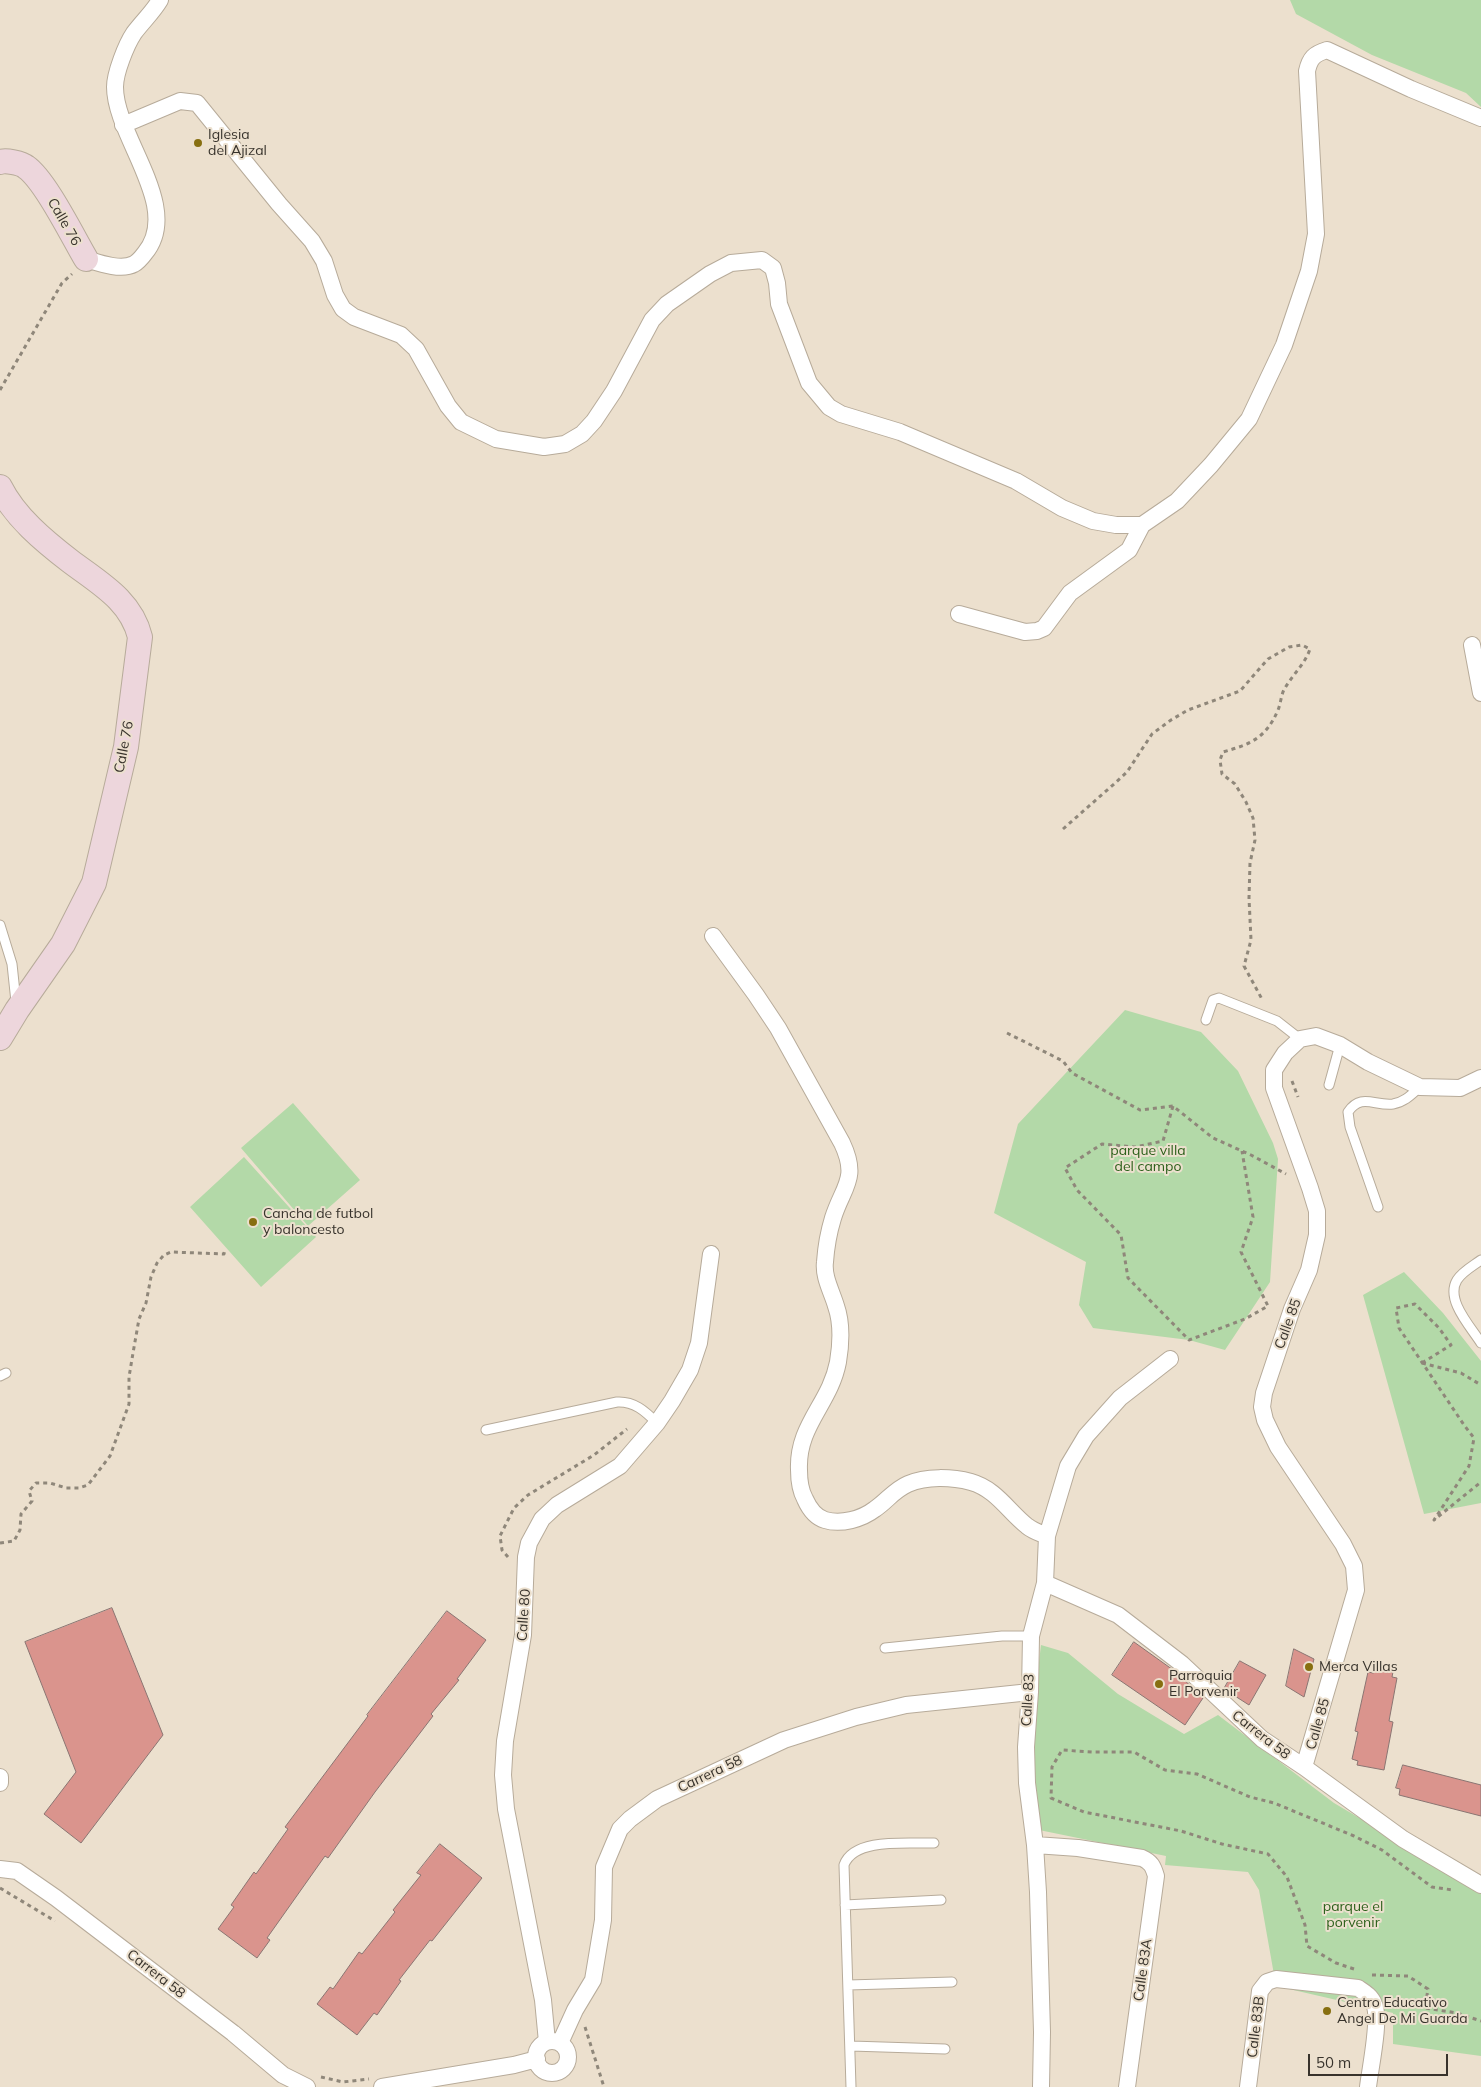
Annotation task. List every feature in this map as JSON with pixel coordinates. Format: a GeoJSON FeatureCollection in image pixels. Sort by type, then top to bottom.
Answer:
{"type":"FeatureCollection","features":[{"type":"Feature","properties":{"kind":"street"},"geometry":{"type":"LineString","coordinates":[[160,0],[154,11],[133,34],[117,75],[115,88],[123,124],[180,101],[197,103],[279,204],[312,241],[324,261],[335,296],[343,309],[354,317],[401,335],[416,349],[448,406],[461,422],[496,439],[544,447],[565,444],[582,434],[594,421],[614,392],[652,320],[667,304],[710,274],[731,263],[753,259],[762,260],[773,268],[779,304],[809,383],[829,406],[841,414],[900,432],[1016,481],[1062,508],[1094,521],[1116,525],[1142,525]]}},
{"type":"Feature","properties":{"kind":"street"},"geometry":{"type":"LineString","coordinates":[[959,614],[1025,632],[1044,628],[1070,593],[1129,550],[1142,525],[1177,501],[1211,465],[1249,419],[1284,345],[1309,271],[1316,234],[1307,71],[1310,59],[1318,52],[1327,50],[1481,118]]}},
{"type":"Feature","properties":{"kind":"street","name":"Calle 76"},"geometry":{"type":"LineString","coordinates":[[0,162],[4,161],[26,166],[39,180],[86,259],[99,264],[121,266],[136,263],[152,244],[156,209],[144,173],[123,124]]}},
{"type":"Feature","properties":{"kind":"street","name":"Calle 76"},"geometry":{"type":"LineString","coordinates":[[0,486],[5,496],[33,531],[109,590],[128,609],[137,623],[140,638],[126,747],[94,882],[63,944],[0,1038]]}},
{"type":"Feature","properties":{"kind":"street"},"geometry":{"type":"LineString","coordinates":[[1472,645],[1481,693]]}},
{"type":"Feature","properties":{"kind":"street"},"geometry":{"type":"LineString","coordinates":[[713,936],[756,994],[778,1028],[842,1143],[849,1161],[848,1183],[833,1217],[824,1265],[839,1319],[838,1361],[829,1391],[805,1431],[799,1454],[800,1490],[807,1503],[817,1516],[826,1521],[842,1522],[858,1518],[875,1509],[891,1494],[909,1483],[935,1478],[953,1479],[971,1482],[987,1490],[1005,1503],[1026,1526],[1047,1536]]}},
{"type":"Feature","properties":{"kind":"street"},"geometry":{"type":"LineString","coordinates":[[1300,1039],[1316,1036],[1340,1045],[1368,1062],[1420,1087],[1460,1088],[1481,1078]]}},
{"type":"Feature","properties":{"kind":"street","name":"Calle 85"},"geometry":{"type":"LineString","coordinates":[[1300,1039],[1285,1053],[1274,1070],[1274,1088],[1317,1211],[1317,1235],[1309,1270],[1292,1309],[1264,1392],[1262,1407],[1278,1447],[1344,1544],[1354,1566],[1356,1590],[1304,1767]]}},
{"type":"Feature","properties":{"kind":"street","name":"Calle 80"},"geometry":{"type":"LineString","coordinates":[[554,2042],[543,2000],[506,1809],[503,1775],[506,1741],[523,1635],[528,1550],[534,1531],[542,1519],[557,1505],[620,1466],[652,1418],[672,1401],[690,1370],[699,1343],[711,1254]]}},
{"type":"Feature","properties":{"kind":"street","name":"Calle 83"},"geometry":{"type":"LineString","coordinates":[[1042,2087],[1042,2022],[1035,1845],[1027,1783],[1026,1747],[1030,1692],[1031,1636],[1045,1584],[1047,1536],[1068,1466],[1086,1436],[1120,1398],[1170,1360]]}},
{"type":"Feature","properties":{"kind":"street","name":"Carrera 58"},"geometry":{"type":"LineString","coordinates":[[1045,1584],[1118,1615],[1182,1664],[1262,1739],[1403,1839],[1481,1885]]}},
{"type":"Feature","properties":{"kind":"street","name":"Carrera 58"},"geometry":{"type":"LineString","coordinates":[[554,2042],[593,1980],[596,1971],[603,1920],[604,1868],[612,1845],[620,1829],[657,1799],[784,1740],[856,1717],[906,1705],[1030,1692]]}},
{"type":"Feature","properties":{"kind":"street"},"geometry":{"type":"LineString","coordinates":[[0,1777],[0,1783]]}},
{"type":"Feature","properties":{"kind":"street","name":"Calle 83A"},"geometry":{"type":"LineString","coordinates":[[1035,1845],[1078,1848],[1142,1858],[1153,1867],[1156,1876],[1128,2087]]}},
{"type":"Feature","properties":{"kind":"street","name":"Carrera 58"},"geometry":{"type":"LineString","coordinates":[[0,1868],[17,1871],[56,1898],[233,2034],[283,2075],[312,2081]]}},
{"type":"Feature","properties":{"kind":"street","name":"Calle 83B"},"geometry":{"type":"LineString","coordinates":[[1248,2087],[1260,1991],[1267,1982],[1276,1979],[1358,1988],[1368,1995],[1375,2005],[1377,2020],[1368,2087]]}},
{"type":"Feature","properties":{"kind":"street"},"geometry":{"type":"LineString","coordinates":[[554,2042],[566,2048],[568,2055],[560,2079],[551,2072],[544,2070],[536,2059],[537,2052],[541,2046],[554,2042]]}},
{"type":"Feature","properties":{"kind":"street"},"geometry":{"type":"LineString","coordinates":[[379,2082],[514,2064],[536,2059]]}},
{"type":"Feature","properties":{"kind":"lane"},"geometry":{"type":"LineString","coordinates":[[0,925],[12,964],[17,1010]]}},
{"type":"Feature","properties":{"kind":"lane"},"geometry":{"type":"LineString","coordinates":[[1206,1020],[1213,1000],[1219,998],[1277,1021],[1300,1039]]}},
{"type":"Feature","properties":{"kind":"lane"},"geometry":{"type":"LineString","coordinates":[[1329,1086],[1340,1045]]}},
{"type":"Feature","properties":{"kind":"lane"},"geometry":{"type":"LineString","coordinates":[[1378,1207],[1350,1127],[1348,1112],[1360,1101],[1393,1104],[1407,1099],[1420,1087]]}},
{"type":"Feature","properties":{"kind":"lane"},"geometry":{"type":"LineString","coordinates":[[1460,1088],[1481,1088]]}},
{"type":"Feature","properties":{"kind":"lane"},"geometry":{"type":"LineString","coordinates":[[1481,1260],[1462,1274],[1456,1281],[1454,1293],[1459,1310],[1481,1343]]}},
{"type":"Feature","properties":{"kind":"lane"},"geometry":{"type":"LineString","coordinates":[[486,1430],[628,1401],[652,1418]]}},
{"type":"Feature","properties":{"kind":"lane"},"geometry":{"type":"LineString","coordinates":[[885,1648],[1002,1636],[1031,1636]]}},
{"type":"Feature","properties":{"kind":"lane"},"geometry":{"type":"LineString","coordinates":[[851,2087],[844,1865],[847,1856],[867,1846],[934,1843]]}},
{"type":"Feature","properties":{"kind":"lane"},"geometry":{"type":"LineString","coordinates":[[845,1905],[942,1900]]}},
{"type":"Feature","properties":{"kind":"lane"},"geometry":{"type":"LineString","coordinates":[[848,1985],[952,1982]]}},
{"type":"Feature","properties":{"kind":"lane"},"geometry":{"type":"LineString","coordinates":[[851,2046],[945,2049]]}},
{"type":"Feature","properties":{"kind":"path"},"geometry":{"type":"LineString","coordinates":[[0,390],[62,283],[86,259]]}},
{"type":"Feature","properties":{"kind":"path"},"geometry":{"type":"LineString","coordinates":[[1063,829],[1127,772],[1152,734],[1171,720],[1188,710],[1240,691],[1268,658],[1289,646],[1302,645],[1310,649],[1306,659],[1284,690],[1278,710],[1267,731],[1250,744],[1223,752],[1220,760],[1222,774],[1236,784],[1253,818],[1255,840],[1250,863],[1249,898],[1251,940],[1244,966],[1277,1021]]}},
{"type":"Feature","properties":{"kind":"path"},"geometry":{"type":"LineString","coordinates":[[1007,1033],[1063,1061],[1072,1073],[1140,1110],[1173,1106],[1213,1138],[1242,1151],[1310,1188]]}},
{"type":"Feature","properties":{"kind":"path"},"geometry":{"type":"LineString","coordinates":[[1289,1073],[1298,1098]]}},
{"type":"Feature","properties":{"kind":"path"},"geometry":{"type":"LineString","coordinates":[[1173,1106],[1163,1141],[1136,1146],[1102,1144],[1065,1168],[1077,1190],[1121,1235],[1128,1278],[1189,1340],[1246,1319],[1268,1306],[1241,1252],[1253,1217],[1242,1151]]}},
{"type":"Feature","properties":{"kind":"path"},"geometry":{"type":"LineString","coordinates":[[0,1543],[14,1541],[20,1530],[21,1514],[32,1501],[29,1491],[36,1483],[50,1483],[66,1488],[79,1488],[88,1485],[110,1456],[129,1404],[129,1377],[139,1319],[146,1303],[157,1263],[164,1255],[171,1252],[224,1254],[225,1249]]}},
{"type":"Feature","properties":{"kind":"path"},"geometry":{"type":"LineString","coordinates":[[1422,1363],[1451,1345],[1439,1328],[1415,1304],[1396,1308],[1399,1328],[1422,1363],[1474,1438],[1469,1466],[1434,1520],[1481,1482]]}},
{"type":"Feature","properties":{"kind":"path"},"geometry":{"type":"LineString","coordinates":[[1422,1363],[1460,1372],[1481,1385]]}},
{"type":"Feature","properties":{"kind":"path"},"geometry":{"type":"LineString","coordinates":[[514,1563],[502,1550],[500,1536],[514,1508],[528,1495],[652,1418]]}},
{"type":"Feature","properties":{"kind":"path"},"geometry":{"type":"LineString","coordinates":[[1355,1969],[1336,1963],[1307,1946],[1306,1925],[1287,1878],[1268,1854],[1222,1844],[1181,1831],[1084,1812],[1051,1798],[1052,1767],[1062,1750],[1134,1752],[1165,1770],[1197,1774],[1250,1797],[1274,1803],[1354,1836],[1382,1850],[1432,1887],[1456,1890]]}},
{"type":"Feature","properties":{"kind":"path"},"geometry":{"type":"LineString","coordinates":[[1364,1972],[1373,1975],[1408,1976],[1428,1988],[1425,2008],[1457,2013],[1481,2020]]}},
{"type":"Feature","properties":{"kind":"path"},"geometry":{"type":"LineString","coordinates":[[575,2010],[584,2024],[604,2087]]}},
{"type":"Feature","properties":{"kind":"path"},"geometry":{"type":"LineString","coordinates":[[312,2081],[379,2082]]}},
{"type":"Feature","properties":{"kind":"green space"},"geometry":{"type":"Polygon","coordinates":[[[1290,0],[1481,0],[1481,107],[1466,93],[1372,55],[1296,14],[1290,0]]]}},
{"type":"Feature","properties":{"kind":"green space","name":"parque villa del campo"},"geometry":{"type":"Polygon","coordinates":[[[1125,1010],[1201,1032],[1238,1071],[1273,1143],[1278,1159],[1270,1282],[1225,1350],[1189,1340],[1093,1328],[1079,1305],[1086,1262],[994,1213],[1018,1124],[1125,1010]]]}},
{"type":"Feature","properties":{"kind":"green space","name":"Cancha de futbol y baloncesto"},"geometry":{"type":"Polygon","coordinates":[[[293,1103],[360,1180],[308,1226],[241,1148],[293,1103]]]}},
{"type":"Feature","properties":{"kind":"green space","name":"Cancha de futbol y baloncesto"},"geometry":{"type":"Polygon","coordinates":[[[244,1157],[316,1237],[261,1287],[190,1207],[244,1157]]]}},
{"type":"Feature","properties":{"kind":"green space"},"geometry":{"type":"Polygon","coordinates":[[[1404,1272],[1443,1313],[1481,1361],[1481,1503],[1424,1514],[1363,1295],[1404,1272]]]}},
{"type":"Feature","properties":{"kind":"green space","name":"parque el porvenir"},"geometry":{"type":"Polygon","coordinates":[[[1041,1645],[1068,1653],[1118,1694],[1184,1734],[1218,1715],[1334,1803],[1481,1890],[1481,2056],[1393,2044],[1393,2013],[1276,1986],[1259,1890],[1248,1872],[1165,1865],[1166,1856],[1039,1830],[1029,1746],[1041,1645]]]}},
{"type":"Feature","properties":{"kind":"building"},"geometry":{"type":"Polygon","coordinates":[[[112,1608],[163,1735],[81,1843],[44,1814],[76,1772],[25,1642],[112,1608]]]}},
{"type":"Feature","properties":{"kind":"building"},"geometry":{"type":"Polygon","coordinates":[[[447,1611],[486,1640],[457,1679],[459,1680],[431,1714],[433,1716],[328,1858],[325,1856],[267,1938],[270,1940],[257,1958],[218,1929],[234,1907],[231,1905],[254,1872],[256,1874],[288,1829],[285,1827],[367,1715],[447,1611]]]}},
{"type":"Feature","properties":{"kind":"building","name":"Parroquia El Porvenir"},"geometry":{"type":"Polygon","coordinates":[[[1134,1642],[1176,1672],[1203,1698],[1185,1725],[1112,1675],[1134,1642]]]}},
{"type":"Feature","properties":{"kind":"building"},"geometry":{"type":"Polygon","coordinates":[[[1294,1649],[1314,1659],[1304,1697],[1286,1686],[1294,1649]]]}},
{"type":"Feature","properties":{"kind":"building"},"geometry":{"type":"Polygon","coordinates":[[[1240,1661],[1266,1675],[1249,1705],[1224,1689],[1240,1661]]]}},
{"type":"Feature","properties":{"kind":"building"},"geometry":{"type":"Polygon","coordinates":[[[1374,1669],[1393,1672],[1392,1677],[1397,1678],[1389,1721],[1393,1722],[1384,1770],[1357,1765],[1358,1761],[1352,1759],[1358,1732],[1355,1731],[1368,1672],[1373,1673],[1374,1669]]]}},
{"type":"Feature","properties":{"kind":"building"},"geometry":{"type":"Polygon","coordinates":[[[1403,1765],[1481,1785],[1481,1816],[1399,1795],[1400,1789],[1396,1788],[1403,1765]]]}},
{"type":"Feature","properties":{"kind":"building"},"geometry":{"type":"Polygon","coordinates":[[[440,1844],[482,1878],[399,1980],[401,1981],[377,2015],[374,2013],[357,2035],[317,2004],[330,1987],[333,1989],[359,1952],[362,1954],[395,1912],[393,1910],[421,1875],[417,1873],[440,1844]]]}},
{"type":"Feature","properties":{"kind":"place","name":"Iglesia del Ajizal"},"geometry":{"type":"Point","coordinates":[198,143]}},
{"type":"Feature","properties":{"kind":"place","name":"Cancha de futbol y baloncesto"},"geometry":{"type":"Point","coordinates":[253,1222]}},
{"type":"Feature","properties":{"kind":"place","name":"Merca Villas"},"geometry":{"type":"Point","coordinates":[1309,1667]}},
{"type":"Feature","properties":{"kind":"place","name":"Parroquia El Porvenir"},"geometry":{"type":"Point","coordinates":[1159,1684]}},
{"type":"Feature","properties":{"kind":"place","name":"Centro Educativo Angel De Mi Guarda"},"geometry":{"type":"Point","coordinates":[1327,2011]}}]}
